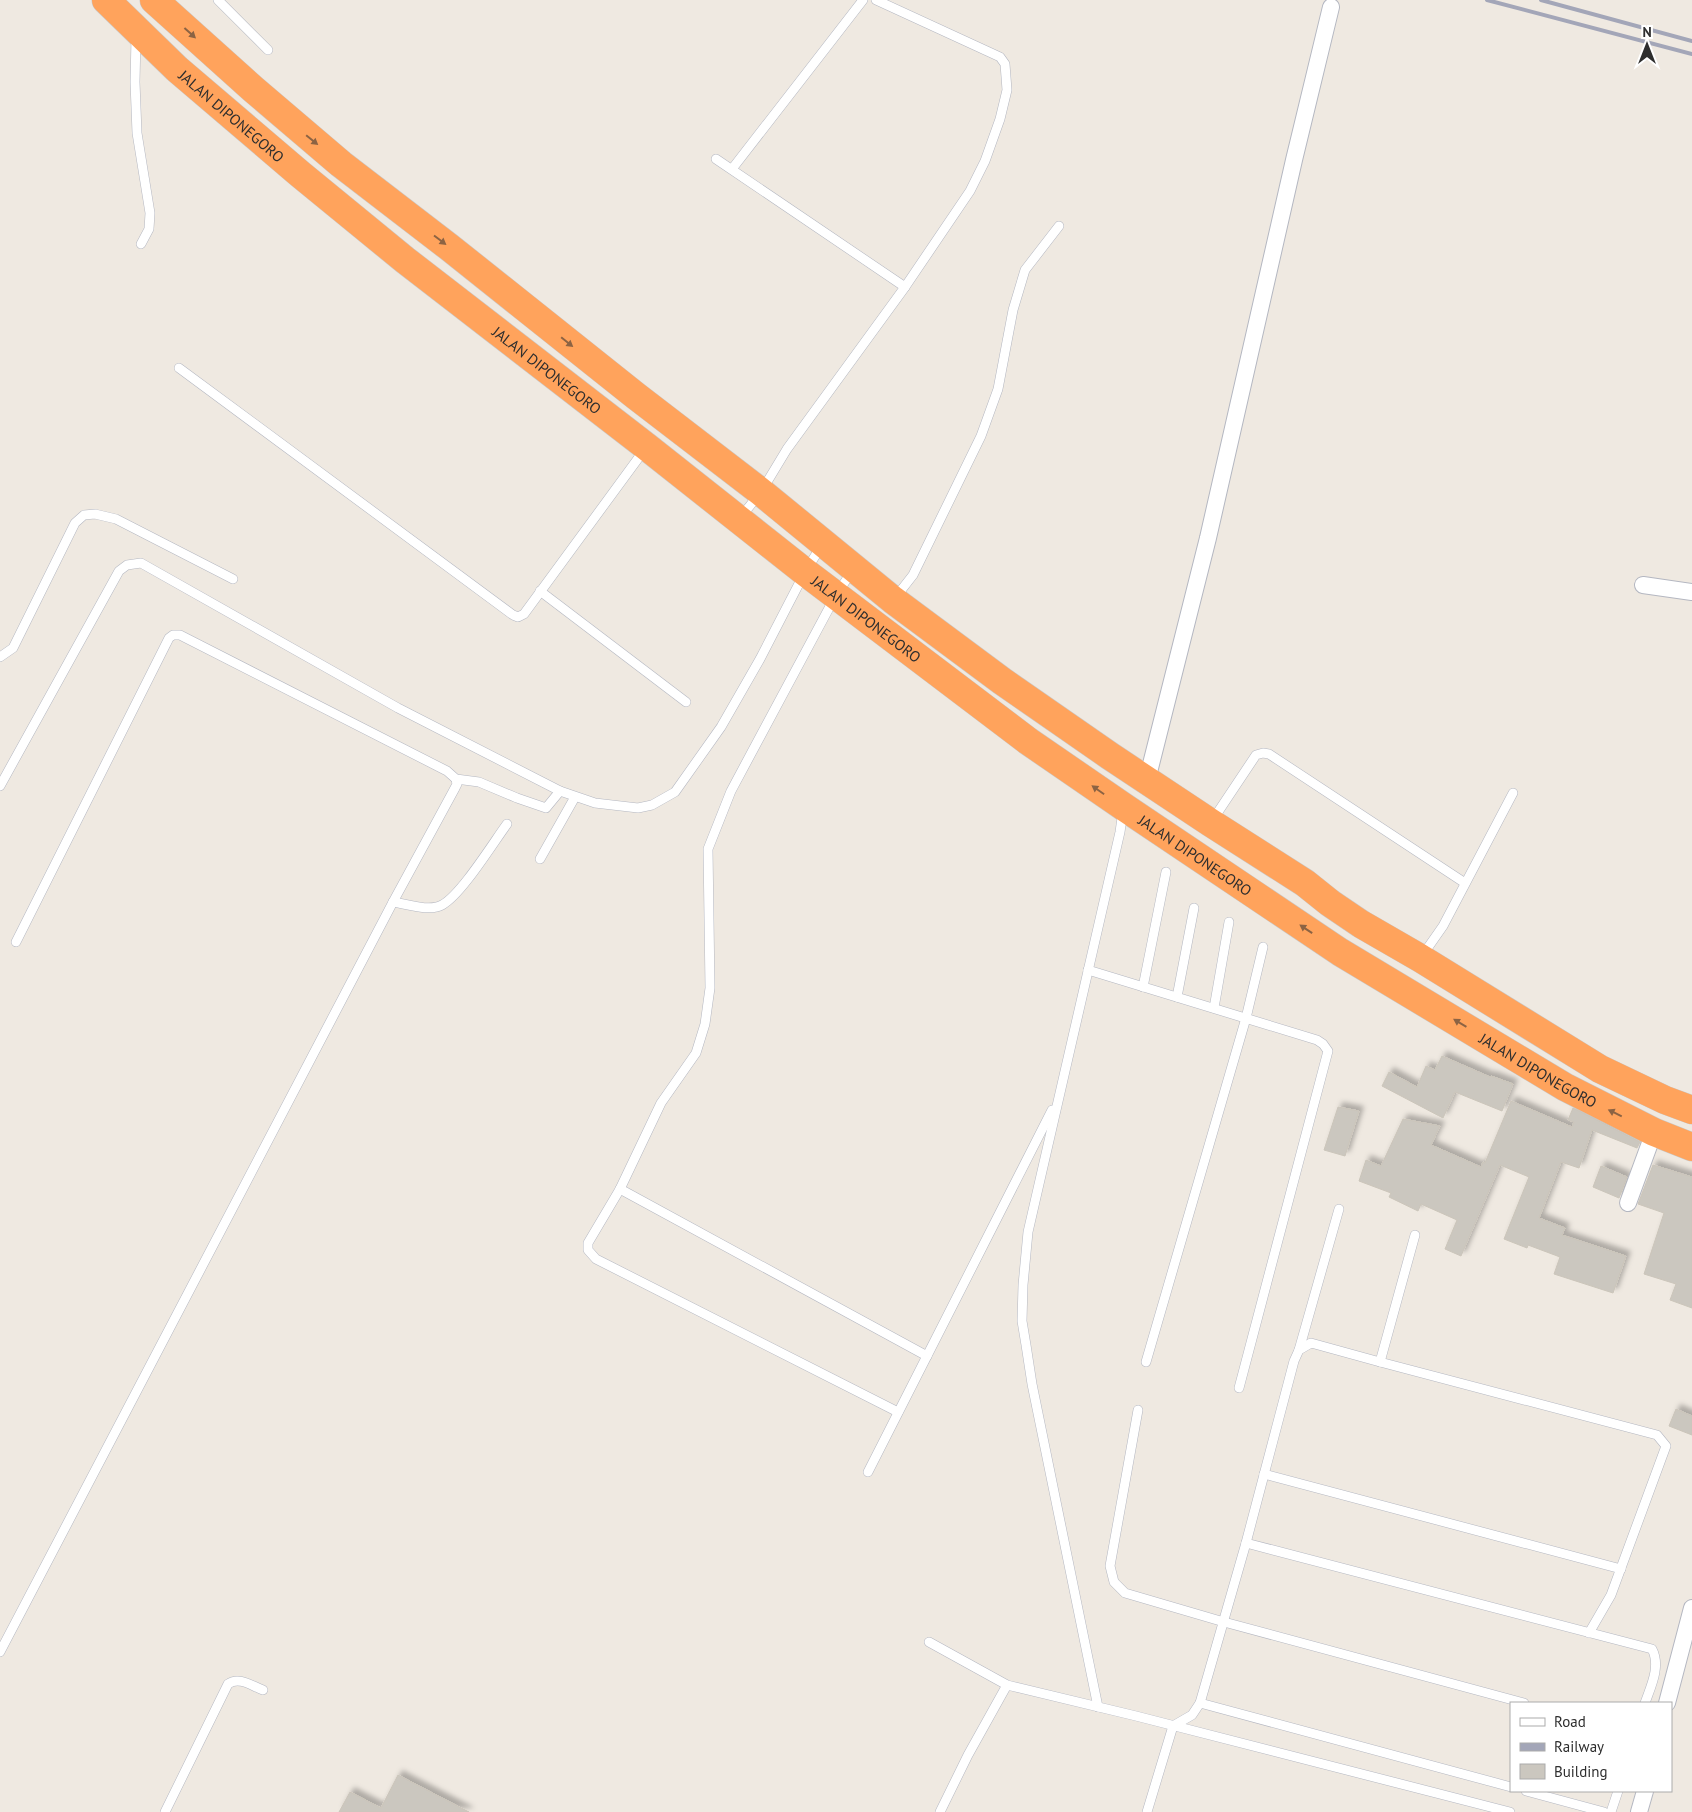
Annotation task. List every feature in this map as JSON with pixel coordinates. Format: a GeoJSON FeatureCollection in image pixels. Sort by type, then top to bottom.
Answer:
{"type":"FeatureCollection","features":[{"type":"Feature","properties":{"kind":"highway","name":"JALAN DIPONEGORO"},"geometry":{"type":"LineString","coordinates":[[106,0],[177,69],[355,220],[836,596],[1028,741],[1340,952],[1565,1087],[1654,1132],[1692,1147]]}},
{"type":"Feature","properties":{"kind":"highway","name":"JALAN DIPONEGORO"},"geometry":{"type":"LineString","coordinates":[[154,0],[253,89],[341,164],[761,492],[894,600],[1002,680],[1211,823],[1305,883],[1361,924],[1420,958],[1600,1070],[1692,1110]]}},
{"type":"Feature","properties":{"kind":"highway"},"geometry":{"type":"LineString","coordinates":[[1340,952],[1361,924]]}},
{"type":"Feature","properties":{"kind":"street"},"geometry":{"type":"LineString","coordinates":[[1147,780],[1230,447],[1294,160],[1332,8]]}},
{"type":"Feature","properties":{"kind":"street"},"geometry":{"type":"LineString","coordinates":[[1643,585],[1692,592]]}},
{"type":"Feature","properties":{"kind":"street"},"geometry":{"type":"LineString","coordinates":[[1628,1203],[1654,1132]]}},
{"type":"Feature","properties":{"kind":"street"},"geometry":{"type":"LineString","coordinates":[[1667,1702],[1692,1608]]}},
{"type":"Feature","properties":{"kind":"street"},"geometry":{"type":"LineString","coordinates":[[1639,1812],[1645,1792]]}},
{"type":"Feature","properties":{"kind":"lane"},"geometry":{"type":"LineString","coordinates":[[218,0],[268,50]]}},
{"type":"Feature","properties":{"kind":"lane"},"geometry":{"type":"LineString","coordinates":[[732,169],[863,0]]}},
{"type":"Feature","properties":{"kind":"lane"},"geometry":{"type":"LineString","coordinates":[[739,519],[761,492],[793,441],[905,286],[970,191],[985,161],[1000,119],[1007,90],[1007,73],[1005,64],[1000,56],[876,0]]}},
{"type":"Feature","properties":{"kind":"lane"},"geometry":{"type":"LineString","coordinates":[[136,30],[135,82],[137,133],[150,213],[148,228],[141,244]]}},
{"type":"Feature","properties":{"kind":"lane"},"geometry":{"type":"LineString","coordinates":[[716,159],[905,286]]}},
{"type":"Feature","properties":{"kind":"lane"},"geometry":{"type":"LineString","coordinates":[[894,600],[913,575],[982,436],[998,389],[1013,310],[1025,270],[1059,226]]}},
{"type":"Feature","properties":{"kind":"lane"},"geometry":{"type":"LineString","coordinates":[[178,368],[513,615],[521,616],[647,447]]}},
{"type":"Feature","properties":{"kind":"lane"},"geometry":{"type":"LineString","coordinates":[[0,657],[13,648],[75,523],[84,515],[95,514],[116,519],[233,579]]}},
{"type":"Feature","properties":{"kind":"lane"},"geometry":{"type":"LineString","coordinates":[[0,786],[119,571],[127,565],[141,563],[398,708],[560,791],[595,804],[638,808],[652,805],[675,792],[721,727],[806,572],[824,543]]}},
{"type":"Feature","properties":{"kind":"lane"},"geometry":{"type":"LineString","coordinates":[[855,568],[836,596],[731,791],[708,849],[710,988],[705,1024],[696,1053],[661,1103],[620,1189],[588,1243],[588,1250],[596,1259],[898,1412]]}},
{"type":"Feature","properties":{"kind":"lane"},"geometry":{"type":"LineString","coordinates":[[540,591],[686,702]]}},
{"type":"Feature","properties":{"kind":"lane"},"geometry":{"type":"LineString","coordinates":[[16,942],[169,638],[173,635],[180,635],[438,767],[456,779],[479,782],[546,808],[560,791]]}},
{"type":"Feature","properties":{"kind":"lane"},"geometry":{"type":"LineString","coordinates":[[1211,823],[1256,755],[1263,752],[1269,754],[1465,883]]}},
{"type":"Feature","properties":{"kind":"lane"},"geometry":{"type":"LineString","coordinates":[[0,1652],[393,902],[455,788],[457,784],[456,779]]}},
{"type":"Feature","properties":{"kind":"lane"},"geometry":{"type":"LineString","coordinates":[[1420,958],[1443,926],[1513,793]]}},
{"type":"Feature","properties":{"kind":"lane"},"geometry":{"type":"LineString","coordinates":[[540,859],[575,797]]}},
{"type":"Feature","properties":{"kind":"lane"},"geometry":{"type":"LineString","coordinates":[[1098,1707],[1032,1384],[1022,1321],[1023,1285],[1028,1232],[1120,832],[1124,807]]}},
{"type":"Feature","properties":{"kind":"lane"},"geometry":{"type":"LineString","coordinates":[[393,902],[428,908],[442,905],[457,893],[507,824]]}},
{"type":"Feature","properties":{"kind":"lane"},"geometry":{"type":"LineString","coordinates":[[1143,987],[1166,872]]}},
{"type":"Feature","properties":{"kind":"lane"},"geometry":{"type":"LineString","coordinates":[[1178,998],[1194,908]]}},
{"type":"Feature","properties":{"kind":"lane"},"geometry":{"type":"LineString","coordinates":[[1214,1008],[1229,922]]}},
{"type":"Feature","properties":{"kind":"lane"},"geometry":{"type":"LineString","coordinates":[[1146,1362],[1246,1018],[1263,948]]}},
{"type":"Feature","properties":{"kind":"lane"},"geometry":{"type":"LineString","coordinates":[[1088,970],[1317,1040],[1324,1044],[1328,1051],[1239,1388]]}},
{"type":"Feature","properties":{"kind":"lane"},"geometry":{"type":"LineString","coordinates":[[868,1472],[1059,1096]]}},
{"type":"Feature","properties":{"kind":"lane"},"geometry":{"type":"LineString","coordinates":[[620,1189],[927,1356]]}},
{"type":"Feature","properties":{"kind":"lane"},"geometry":{"type":"LineString","coordinates":[[1147,1812],[1173,1726],[1192,1715],[1200,1703],[1246,1544],[1294,1361],[1299,1350],[1339,1209]]}},
{"type":"Feature","properties":{"kind":"lane"},"geometry":{"type":"LineString","coordinates":[[1380,1362],[1415,1235]]}},
{"type":"Feature","properties":{"kind":"lane"},"geometry":{"type":"LineString","coordinates":[[1299,1350],[1311,1343],[1657,1434],[1666,1446],[1611,1595],[1589,1633]]}},
{"type":"Feature","properties":{"kind":"lane"},"geometry":{"type":"LineString","coordinates":[[1138,1410],[1110,1566],[1114,1582],[1125,1592],[1224,1622],[1520,1702]]}},
{"type":"Feature","properties":{"kind":"lane"},"geometry":{"type":"LineString","coordinates":[[1264,1474],[1620,1569]]}},
{"type":"Feature","properties":{"kind":"lane"},"geometry":{"type":"LineString","coordinates":[[1246,1544],[1652,1649],[1656,1663],[1655,1673],[1645,1702]]}},
{"type":"Feature","properties":{"kind":"lane"},"geometry":{"type":"LineString","coordinates":[[929,1642],[1007,1685],[1510,1812]]}},
{"type":"Feature","properties":{"kind":"lane"},"geometry":{"type":"LineString","coordinates":[[165,1812],[228,1684],[233,1680],[238,1680],[263,1690]]}},
{"type":"Feature","properties":{"kind":"lane"},"geometry":{"type":"LineString","coordinates":[[940,1812],[968,1755],[1007,1685]]}},
{"type":"Feature","properties":{"kind":"lane"},"geometry":{"type":"LineString","coordinates":[[1200,1703],[1510,1787]]}},
{"type":"Feature","properties":{"kind":"lane"},"geometry":{"type":"LineString","coordinates":[[1530,1792],[1604,1812]]}},
{"type":"Feature","properties":{"kind":"lane"},"geometry":{"type":"LineString","coordinates":[[1611,1812],[1618,1792]]}},
{"type":"Feature","properties":{"kind":"building"},"geometry":{"type":"Polygon","coordinates":[[[1442,1056],[1490,1077],[1513,1084],[1502,1111],[1455,1092],[1443,1118],[1382,1086],[1389,1072],[1417,1087],[1426,1066],[1435,1070],[1442,1056]]]}},
{"type":"Feature","properties":{"kind":"building"},"geometry":{"type":"Polygon","coordinates":[[[1511,1101],[1572,1127],[1574,1122],[1568,1120],[1573,1108],[1640,1142],[1637,1148],[1592,1130],[1579,1168],[1561,1162],[1539,1218],[1565,1228],[1562,1235],[1626,1256],[1613,1293],[1554,1274],[1560,1257],[1528,1245],[1527,1248],[1504,1239],[1529,1177],[1500,1165],[1461,1256],[1445,1249],[1457,1220],[1421,1204],[1418,1211],[1389,1197],[1391,1193],[1359,1181],[1366,1160],[1381,1166],[1403,1119],[1440,1126],[1431,1145],[1481,1167],[1483,1162],[1485,1163],[1511,1101]]]}},
{"type":"Feature","properties":{"kind":"building"},"geometry":{"type":"Polygon","coordinates":[[[1338,1107],[1359,1111],[1345,1156],[1324,1150],[1338,1107]]]}},
{"type":"Feature","properties":{"kind":"building"},"geometry":{"type":"Polygon","coordinates":[[[1653,1165],[1692,1177],[1692,1308],[1670,1300],[1676,1284],[1644,1274],[1664,1213],[1638,1204],[1653,1165]]]}},
{"type":"Feature","properties":{"kind":"building"},"geometry":{"type":"Polygon","coordinates":[[[1601,1166],[1627,1177],[1619,1198],[1593,1187],[1601,1166]]]}},
{"type":"Feature","properties":{"kind":"building"},"geometry":{"type":"Polygon","coordinates":[[[1676,1409],[1692,1416],[1692,1435],[1669,1426],[1676,1409]]]}},
{"type":"Feature","properties":{"kind":"building"},"geometry":{"type":"Polygon","coordinates":[[[398,1775],[469,1812],[339,1812],[350,1792],[381,1808],[398,1775]]]}},
{"type":"Feature","properties":{"kind":"railway"},"geometry":{"type":"LineString","coordinates":[[1487,0],[1692,54]]}},
{"type":"Feature","properties":{"kind":"railway"},"geometry":{"type":"LineString","coordinates":[[1541,0],[1692,41]]}}]}
